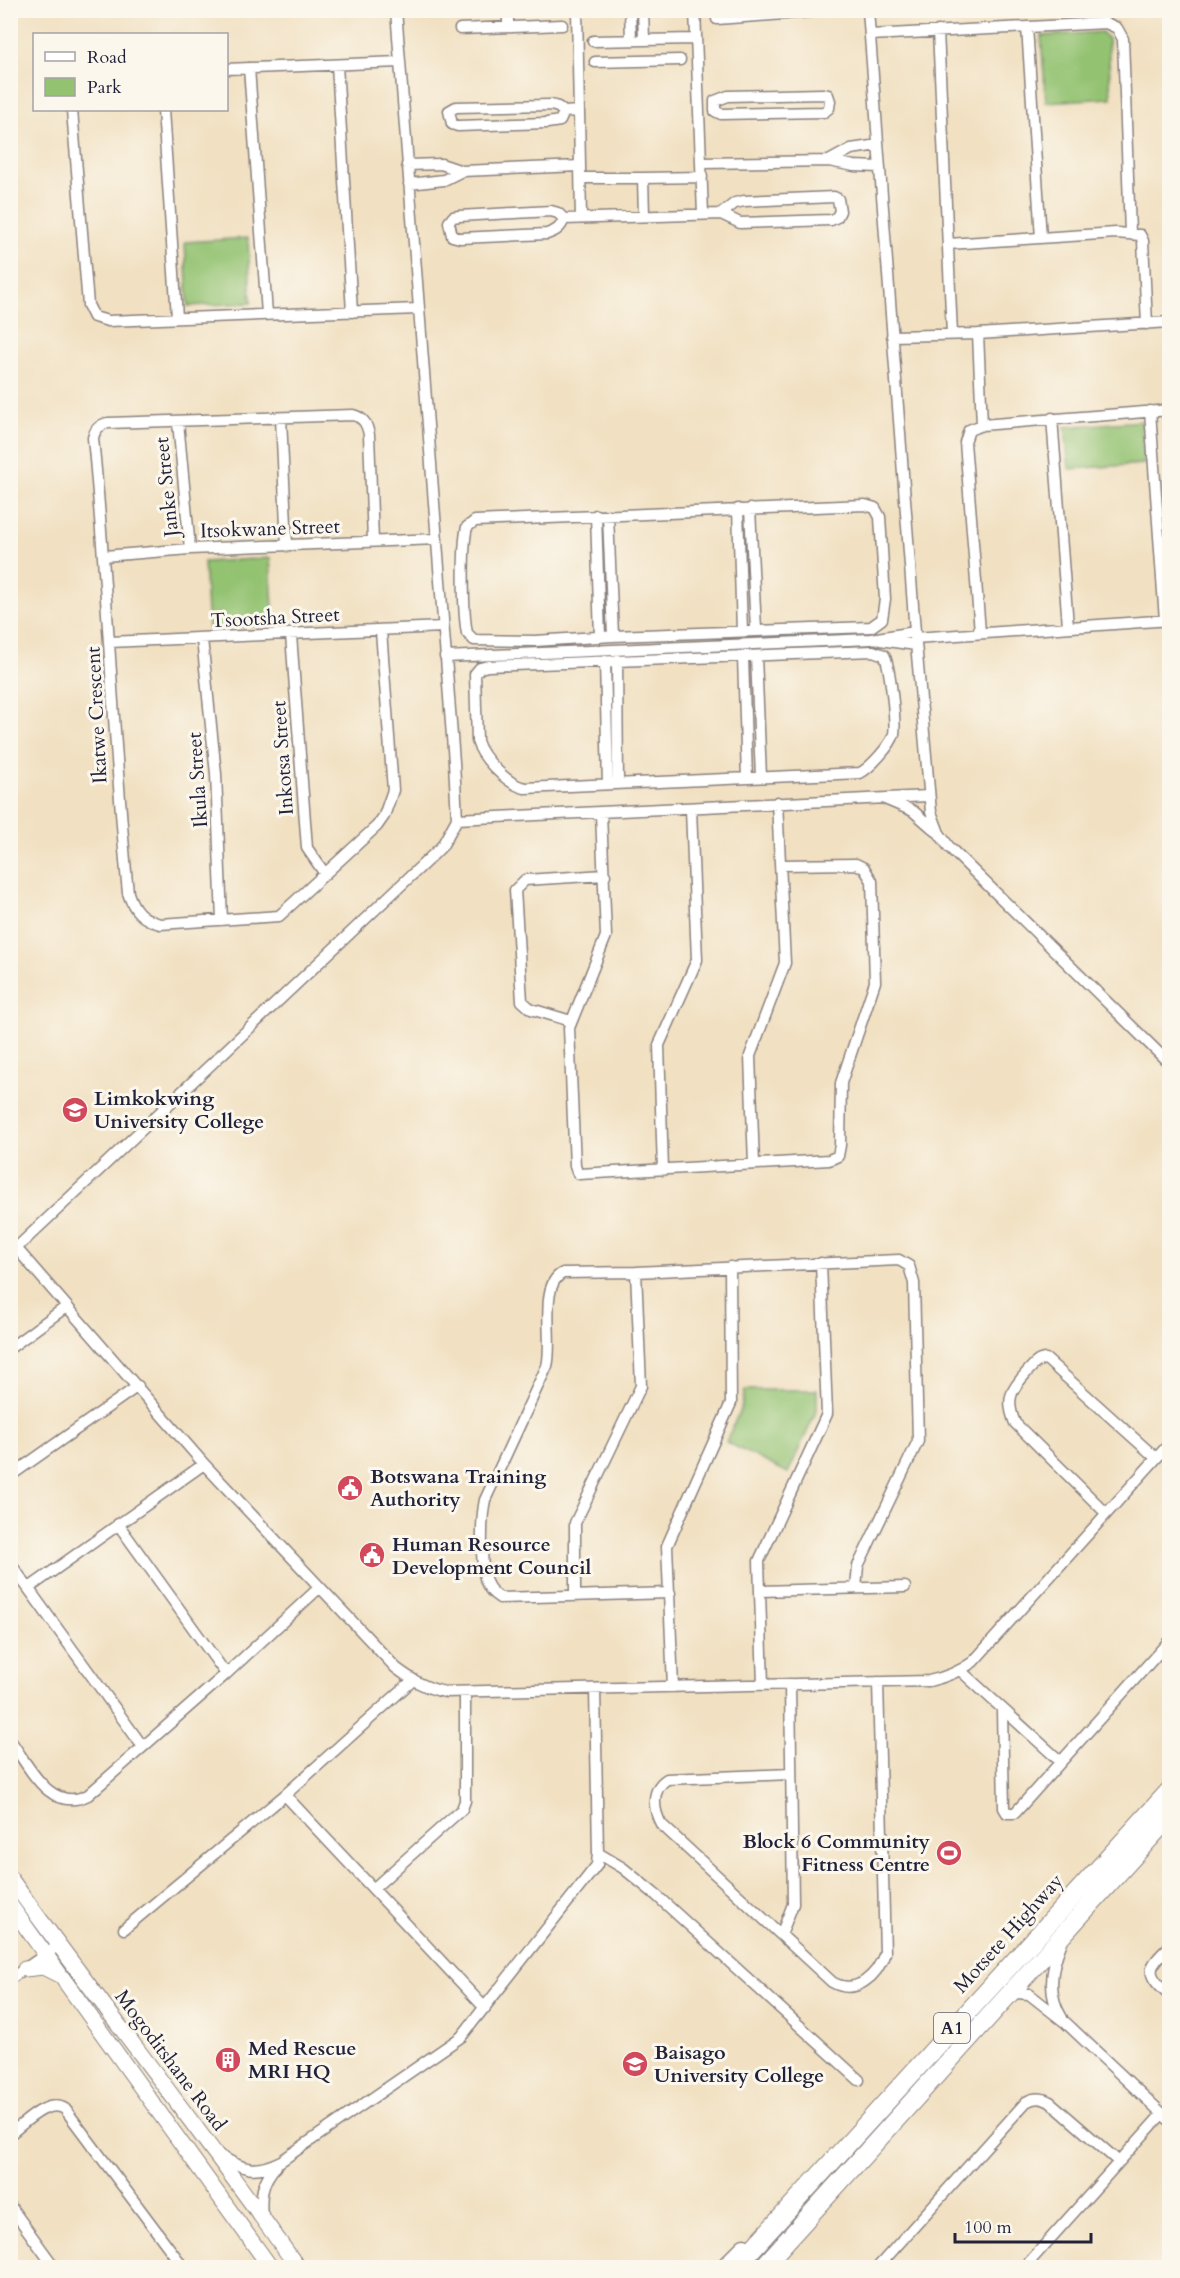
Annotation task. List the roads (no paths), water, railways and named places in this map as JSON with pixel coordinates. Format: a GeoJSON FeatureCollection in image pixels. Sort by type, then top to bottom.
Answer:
{"type":"FeatureCollection","features":[{"type":"Feature","properties":{"kind":"highway","name":"Motsete Highway"},"geometry":{"type":"LineString","coordinates":[[735,2268],[1170,1790]]}},
{"type":"Feature","properties":{"kind":"highway","name":"Motsete Highway"},"geometry":{"type":"LineString","coordinates":[[762,2268],[1170,1816]]}},
{"type":"Feature","properties":{"kind":"main road","name":"Mogoditshane Road"},"geometry":{"type":"LineString","coordinates":[[10,1878],[52,1950],[64,1978],[271,2268]]}},
{"type":"Feature","properties":{"kind":"main road","name":"Mogoditshane Road"},"geometry":{"type":"LineString","coordinates":[[10,1905],[52,1950],[214,2152],[298,2268]]}},
{"type":"Feature","properties":{"kind":"main road"},"geometry":{"type":"LineString","coordinates":[[25,1969],[43,1966],[64,1978]]}},
{"type":"Feature","properties":{"kind":"main road"},"geometry":{"type":"LineString","coordinates":[[723,2268],[828,2165]]}},
{"type":"Feature","properties":{"kind":"street"},"geometry":{"type":"LineString","coordinates":[[396,10],[457,819],[446,839],[433,855],[14,1252],[138,1386],[204,1464],[396,1668],[412,1681],[428,1689],[445,1692],[929,1681],[961,1671],[973,1662],[1170,1443]]}},
{"type":"Feature","properties":{"kind":"street"},"geometry":{"type":"LineString","coordinates":[[508,10],[508,27]]}},
{"type":"Feature","properties":{"kind":"street"},"geometry":{"type":"LineString","coordinates":[[577,10],[581,218]]}},
{"type":"Feature","properties":{"kind":"street"},"geometry":{"type":"LineString","coordinates":[[625,61],[630,10]]}},
{"type":"Feature","properties":{"kind":"street"},"geometry":{"type":"LineString","coordinates":[[643,10],[650,61]]}},
{"type":"Feature","properties":{"kind":"street"},"geometry":{"type":"LineString","coordinates":[[695,10],[703,214]]}},
{"type":"Feature","properties":{"kind":"street"},"geometry":{"type":"LineString","coordinates":[[868,10],[928,796],[930,812],[939,833]]}},
{"type":"Feature","properties":{"kind":"street"},"geometry":{"type":"LineString","coordinates":[[717,19],[762,13],[810,12]]}},
{"type":"Feature","properties":{"kind":"street"},"geometry":{"type":"LineString","coordinates":[[870,35],[1106,24],[1117,28],[1122,39],[1130,233]]}},
{"type":"Feature","properties":{"kind":"street"},"geometry":{"type":"LineString","coordinates":[[460,29],[562,25]]}},
{"type":"Feature","properties":{"kind":"street"},"geometry":{"type":"LineString","coordinates":[[1027,27],[1041,238]]}},
{"type":"Feature","properties":{"kind":"street"},"geometry":{"type":"LineString","coordinates":[[938,31],[952,334]]}},
{"type":"Feature","properties":{"kind":"street"},"geometry":{"type":"LineString","coordinates":[[664,39],[664,60]]}},
{"type":"Feature","properties":{"kind":"street"},"geometry":{"type":"LineString","coordinates":[[593,41],[695,39]]}},
{"type":"Feature","properties":{"kind":"street"},"geometry":{"type":"LineString","coordinates":[[607,40],[608,62]]}},
{"type":"Feature","properties":{"kind":"street"},"geometry":{"type":"LineString","coordinates":[[595,62],[680,60]]}},
{"type":"Feature","properties":{"kind":"street"},"geometry":{"type":"LineString","coordinates":[[228,69],[399,62]]}},
{"type":"Feature","properties":{"kind":"street"},"geometry":{"type":"LineString","coordinates":[[337,65],[352,312]]}},
{"type":"Feature","properties":{"kind":"street"},"geometry":{"type":"LineString","coordinates":[[249,68],[267,314]]}},
{"type":"Feature","properties":{"kind":"street"},"geometry":{"type":"LineString","coordinates":[[822,94],[828,95],[830,101],[829,108],[824,112],[721,114],[713,107],[715,101],[720,98],[775,95],[822,94]]}},
{"type":"Feature","properties":{"kind":"street"},"geometry":{"type":"LineString","coordinates":[[775,95],[776,113]]}},
{"type":"Feature","properties":{"kind":"street"},"geometry":{"type":"LineString","coordinates":[[564,112],[560,121],[458,126],[449,120],[449,111],[456,106],[551,105],[564,112],[579,111]]}},
{"type":"Feature","properties":{"kind":"street"},"geometry":{"type":"LineString","coordinates":[[505,106],[505,124]]}},
{"type":"Feature","properties":{"kind":"street"},"geometry":{"type":"LineString","coordinates":[[699,108],[713,107]]}},
{"type":"Feature","properties":{"kind":"street"},"geometry":{"type":"LineString","coordinates":[[72,111],[88,305],[94,316],[108,321],[418,309]]}},
{"type":"Feature","properties":{"kind":"street"},"geometry":{"type":"LineString","coordinates":[[163,111],[177,317]]}},
{"type":"Feature","properties":{"kind":"street"},"geometry":{"type":"LineString","coordinates":[[829,161],[851,149],[878,145]]}},
{"type":"Feature","properties":{"kind":"street"},"geometry":{"type":"LineString","coordinates":[[702,163],[829,161],[854,166],[879,167]]}},
{"type":"Feature","properties":{"kind":"street"},"geometry":{"type":"LineString","coordinates":[[407,165],[441,164],[462,171],[580,166]]}},
{"type":"Feature","properties":{"kind":"street"},"geometry":{"type":"LineString","coordinates":[[409,184],[444,180],[462,171]]}},
{"type":"Feature","properties":{"kind":"street"},"geometry":{"type":"LineString","coordinates":[[581,178],[702,177]]}},
{"type":"Feature","properties":{"kind":"street"},"geometry":{"type":"LineString","coordinates":[[643,178],[644,215]]}},
{"type":"Feature","properties":{"kind":"street"},"geometry":{"type":"LineString","coordinates":[[564,219],[562,226],[555,232],[547,234],[460,238],[452,236],[449,229],[449,222],[453,217],[551,211],[558,213],[564,219],[721,214],[740,223],[831,220],[837,217],[840,205],[838,199],[834,197],[744,201],[735,203],[721,214]]}},
{"type":"Feature","properties":{"kind":"street"},"geometry":{"type":"LineString","coordinates":[[948,244],[1130,233],[1140,236],[1143,241],[1146,324]]}},
{"type":"Feature","properties":{"kind":"street"},"geometry":{"type":"LineString","coordinates":[[892,336],[978,334],[1170,322]]}},
{"type":"Feature","properties":{"kind":"street"},"geometry":{"type":"LineString","coordinates":[[978,334],[982,424]]}},
{"type":"Feature","properties":{"kind":"street"},"geometry":{"type":"LineString","coordinates":[[980,632],[965,442],[969,430],[982,424],[1170,410]]}},
{"type":"Feature","properties":{"kind":"street"},"geometry":{"type":"LineString","coordinates":[[445,657],[605,661],[821,641],[915,638],[1167,620],[1150,411]]}},
{"type":"Feature","properties":{"kind":"street","name":"Ikatwe Crescent"},"geometry":{"type":"LineString","coordinates":[[373,541],[369,435],[365,421],[353,415],[108,423],[94,432],[110,642],[117,779],[128,893],[132,906],[139,915],[160,924],[279,916],[376,826],[384,816],[393,790],[381,631]]}},
{"type":"Feature","properties":{"kind":"street"},"geometry":{"type":"LineString","coordinates":[[281,418],[286,546]]}},
{"type":"Feature","properties":{"kind":"street"},"geometry":{"type":"LineString","coordinates":[[1052,418],[1068,626]]}},
{"type":"Feature","properties":{"kind":"street","name":"Janke Street"},"geometry":{"type":"LineString","coordinates":[[178,422],[190,549]]}},
{"type":"Feature","properties":{"kind":"street"},"geometry":{"type":"LineString","coordinates":[[865,505],[875,508],[879,512],[885,600],[882,619],[871,627],[756,630],[536,641],[474,640],[467,633],[465,594],[467,527],[475,521],[738,509],[865,505]]}},
{"type":"Feature","properties":{"kind":"street"},"geometry":{"type":"LineString","coordinates":[[738,509],[742,631]]}},
{"type":"Feature","properties":{"kind":"street"},"geometry":{"type":"LineString","coordinates":[[750,509],[756,630]]}},
{"type":"Feature","properties":{"kind":"street"},"geometry":{"type":"LineString","coordinates":[[596,515],[600,637]]}},
{"type":"Feature","properties":{"kind":"street"},"geometry":{"type":"LineString","coordinates":[[608,515],[613,636]]}},
{"type":"Feature","properties":{"kind":"street","name":"Itsokwane Street"},"geometry":{"type":"LineString","coordinates":[[104,556],[190,549],[437,539]]}},
{"type":"Feature","properties":{"kind":"street","name":"Tsootsha Street"},"geometry":{"type":"LineString","coordinates":[[110,642],[443,627]]}},
{"type":"Feature","properties":{"kind":"street"},"geometry":{"type":"LineString","coordinates":[[820,628],[822,653]]}},
{"type":"Feature","properties":{"kind":"street"},"geometry":{"type":"LineString","coordinates":[[678,634],[680,653]]}},
{"type":"Feature","properties":{"kind":"street","name":"Inkotsa Street"},"geometry":{"type":"LineString","coordinates":[[291,635],[307,848],[325,874]]}},
{"type":"Feature","properties":{"kind":"street","name":"Ikula Street"},"geometry":{"type":"LineString","coordinates":[[202,639],[216,774],[222,920]]}},
{"type":"Feature","properties":{"kind":"street"},"geometry":{"type":"LineString","coordinates":[[536,641],[536,659]]}},
{"type":"Feature","properties":{"kind":"street"},"geometry":{"type":"LineString","coordinates":[[873,651],[884,655],[889,666],[894,730],[891,740],[868,768],[860,773],[520,787],[511,782],[483,755],[479,748],[476,734],[474,680],[477,670],[488,666],[536,659],[680,653],[743,657],[873,651]]}},
{"type":"Feature","properties":{"kind":"street"},"geometry":{"type":"LineString","coordinates":[[756,656],[761,777]]}},
{"type":"Feature","properties":{"kind":"street"},"geometry":{"type":"LineString","coordinates":[[743,657],[747,778]]}},
{"type":"Feature","properties":{"kind":"street"},"geometry":{"type":"LineString","coordinates":[[613,784],[617,660]]}},
{"type":"Feature","properties":{"kind":"street"},"geometry":{"type":"LineString","coordinates":[[605,661],[613,784]]}},
{"type":"Feature","properties":{"kind":"street"},"geometry":{"type":"LineString","coordinates":[[457,819],[928,796]]}},
{"type":"Feature","properties":{"kind":"street"},"geometry":{"type":"LineString","coordinates":[[882,798],[913,811],[939,833],[949,846],[1170,1064]]}},
{"type":"Feature","properties":{"kind":"street"},"geometry":{"type":"LineString","coordinates":[[754,1164],[750,1056],[785,963],[777,802]]}},
{"type":"Feature","properties":{"kind":"street"},"geometry":{"type":"LineString","coordinates":[[663,1170],[659,1045],[697,960],[691,809]]}},
{"type":"Feature","properties":{"kind":"street"},"geometry":{"type":"LineString","coordinates":[[601,813],[605,944],[571,1021],[568,1036],[577,1173],[829,1160],[838,1156],[841,1083],[875,982],[872,881],[864,868],[846,863],[781,865]]}},
{"type":"Feature","properties":{"kind":"street"},"geometry":{"type":"LineString","coordinates":[[571,1021],[531,1009],[522,1001],[515,890],[525,880],[604,875]]}},
{"type":"Feature","properties":{"kind":"street"},"geometry":{"type":"LineString","coordinates":[[669,1593],[500,1598],[492,1592],[484,1576],[482,1510],[547,1366],[549,1292],[554,1280],[563,1273],[636,1272],[899,1260],[909,1266],[914,1282],[918,1441],[856,1570],[856,1588]]}},
{"type":"Feature","properties":{"kind":"street"},"geometry":{"type":"LineString","coordinates":[[763,1685],[759,1567],[761,1555],[827,1414],[821,1263]]}},
{"type":"Feature","properties":{"kind":"street"},"geometry":{"type":"LineString","coordinates":[[673,1687],[668,1546],[732,1399],[730,1268]]}},
{"type":"Feature","properties":{"kind":"street"},"geometry":{"type":"LineString","coordinates":[[575,1596],[575,1523],[641,1386],[636,1272]]}},
{"type":"Feature","properties":{"kind":"street"},"geometry":{"type":"LineString","coordinates":[[10,1347],[66,1306]]}},
{"type":"Feature","properties":{"kind":"street"},"geometry":{"type":"LineString","coordinates":[[1107,1513],[1015,1423],[1010,1412],[1014,1386],[1038,1361],[1046,1359],[1156,1458]]}},
{"type":"Feature","properties":{"kind":"street"},"geometry":{"type":"LineString","coordinates":[[10,1476],[138,1386]]}},
{"type":"Feature","properties":{"kind":"street"},"geometry":{"type":"LineString","coordinates":[[29,1588],[204,1464]]}},
{"type":"Feature","properties":{"kind":"street"},"geometry":{"type":"LineString","coordinates":[[118,1524],[226,1674]]}},
{"type":"Feature","properties":{"kind":"street"},"geometry":{"type":"LineString","coordinates":[[10,1563],[143,1747]]}},
{"type":"Feature","properties":{"kind":"street"},"geometry":{"type":"LineString","coordinates":[[10,1740],[46,1789],[54,1795],[71,1801],[88,1795],[226,1674],[320,1587]]}},
{"type":"Feature","properties":{"kind":"street"},"geometry":{"type":"LineString","coordinates":[[760,1591],[905,1587]]}},
{"type":"Feature","properties":{"kind":"street"},"geometry":{"type":"LineString","coordinates":[[1002,1710],[1004,1808],[1007,1813],[1015,1813],[1170,1640]]}},
{"type":"Feature","properties":{"kind":"street"},"geometry":{"type":"LineString","coordinates":[[961,1671],[1060,1761]]}},
{"type":"Feature","properties":{"kind":"street"},"geometry":{"type":"LineString","coordinates":[[124,1929],[285,1795],[412,1681]]}},
{"type":"Feature","properties":{"kind":"street"},"geometry":{"type":"LineString","coordinates":[[791,1774],[667,1779],[660,1783],[655,1803],[656,1815],[661,1824],[744,1904],[832,1982],[840,1987],[851,1988],[862,1984],[875,1973],[885,1953],[878,1682]]}},
{"type":"Feature","properties":{"kind":"street"},"geometry":{"type":"LineString","coordinates":[[781,1935],[793,1904],[790,1684]]}},
{"type":"Feature","properties":{"kind":"street"},"geometry":{"type":"LineString","coordinates":[[214,2152],[248,2170],[260,2170],[281,2161],[457,2040],[484,2008],[594,1870],[598,1853],[595,1689]]}},
{"type":"Feature","properties":{"kind":"street"},"geometry":{"type":"LineString","coordinates":[[373,1889],[462,1809],[465,1801],[465,1693]]}},
{"type":"Feature","properties":{"kind":"street"},"geometry":{"type":"LineString","coordinates":[[285,1795],[484,2008]]}},
{"type":"Feature","properties":{"kind":"street"},"geometry":{"type":"LineString","coordinates":[[598,1853],[623,1868],[656,1895],[859,2080]]}},
{"type":"Feature","properties":{"kind":"street"},"geometry":{"type":"LineString","coordinates":[[1065,1933],[1052,1969],[1052,1984],[1057,2010],[1066,2023]]}},
{"type":"Feature","properties":{"kind":"street"},"geometry":{"type":"LineString","coordinates":[[1170,1946],[1152,1965],[1151,1972],[1157,1984],[1170,1996]]}},
{"type":"Feature","properties":{"kind":"street"},"geometry":{"type":"LineString","coordinates":[[10,1979],[52,1950]]}},
{"type":"Feature","properties":{"kind":"street"},"geometry":{"type":"LineString","coordinates":[[1005,1997],[1016,1993],[1029,1994],[1066,2023],[1166,2118],[1119,2162],[1024,2268]]}},
{"type":"Feature","properties":{"kind":"street"},"geometry":{"type":"LineString","coordinates":[[877,2268],[1031,2099],[1044,2099],[1050,2102],[1119,2162]]}},
{"type":"Feature","properties":{"kind":"street"},"geometry":{"type":"LineString","coordinates":[[10,2134],[45,2108],[56,2105],[65,2109],[184,2268]]}},
{"type":"Feature","properties":{"kind":"street"},"geometry":{"type":"LineString","coordinates":[[262,2216],[261,2200],[265,2181],[281,2161]]}},
{"type":"Feature","properties":{"kind":"street"},"geometry":{"type":"LineString","coordinates":[[10,2206],[55,2268]]}},
{"type":"Feature","properties":{"kind":"place","name":"Limkokwing University College"},"geometry":{"type":"Point","coordinates":[75,1110]}},
{"type":"Feature","properties":{"kind":"place","name":"Botswana Training Authority"},"geometry":{"type":"Point","coordinates":[350,1488]}},
{"type":"Feature","properties":{"kind":"place","name":"Human Resource Development Council"},"geometry":{"type":"Point","coordinates":[372,1555]}},
{"type":"Feature","properties":{"kind":"place","name":"Block 6 Community Fitness Centre"},"geometry":{"type":"Point","coordinates":[949,1853]}},
{"type":"Feature","properties":{"kind":"place","name":"Med Rescue MRI HQ"},"geometry":{"type":"Point","coordinates":[228,2060]}},
{"type":"Feature","properties":{"kind":"place","name":"Baisago University College"},"geometry":{"type":"Point","coordinates":[635,2064]}}]}
